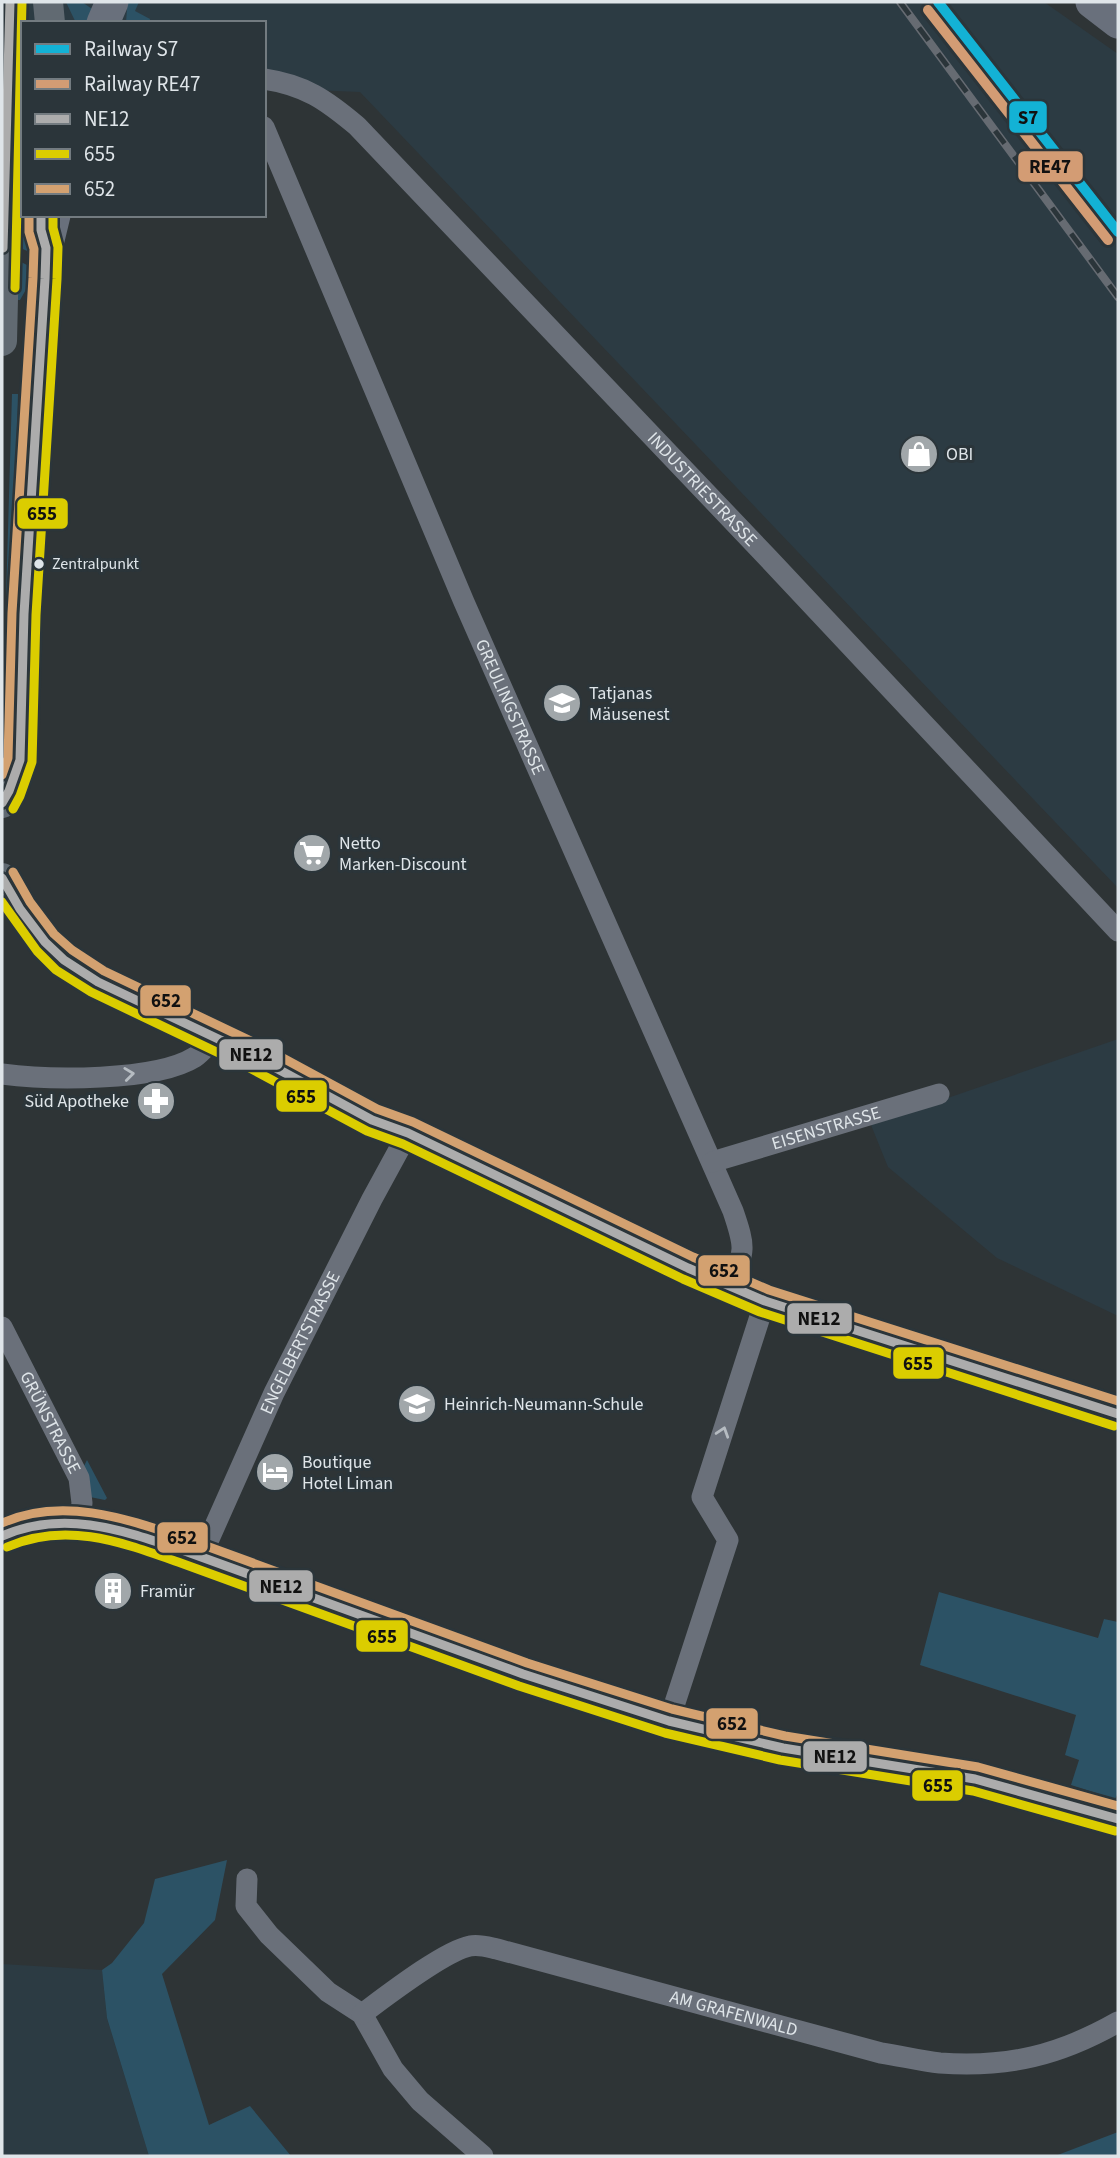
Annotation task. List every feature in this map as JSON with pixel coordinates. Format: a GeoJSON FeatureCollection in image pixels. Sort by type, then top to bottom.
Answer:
{"type":"FeatureCollection","features":[{"type":"Feature","properties":{"kind":"main road"},"geometry":{"type":"LineString","coordinates":[[2,341],[10,2]]}},
{"type":"Feature","properties":{"kind":"main road"},"geometry":{"type":"LineString","coordinates":[[26,2],[27,21]]}},
{"type":"Feature","properties":{"kind":"main road"},"geometry":{"type":"LineString","coordinates":[[48,2],[50,21]]}},
{"type":"Feature","properties":{"kind":"main road"},"geometry":{"type":"LineString","coordinates":[[104,21],[112,2]]}},
{"type":"Feature","properties":{"kind":"main road"},"geometry":{"type":"LineString","coordinates":[[1092,2],[1118,22]]}},
{"type":"Feature","properties":{"kind":"main road"},"geometry":{"type":"LineString","coordinates":[[2,803],[20,760],[25,592],[42,332],[44,231]]}},
{"type":"Feature","properties":{"kind":"main road"},"geometry":{"type":"LineString","coordinates":[[2,329],[42,332]]}},
{"type":"Feature","properties":{"kind":"main road"},"geometry":{"type":"LineString","coordinates":[[2,878],[11,904],[46,942],[75,967],[130,998],[215,1038],[372,1119],[408,1133],[730,1287],[765,1301],[1118,1414]]}},
{"type":"Feature","properties":{"kind":"street","name":"INDUSTRIESTRASSE"},"geometry":{"type":"LineString","coordinates":[[266,79],[293,84],[308,90],[357,126],[1118,931]]}},
{"type":"Feature","properties":{"kind":"street","name":"GREULINGSTRASSE"},"geometry":{"type":"LineString","coordinates":[[266,132],[464,602],[712,1162],[741,1235],[744,1253],[730,1287]]}},
{"type":"Feature","properties":{"kind":"street"},"geometry":{"type":"LineString","coordinates":[[2,1074],[36,1078],[132,1074],[168,1067],[195,1057],[215,1038]]}},
{"type":"Feature","properties":{"kind":"street","name":"EISENSTRASSE"},"geometry":{"type":"LineString","coordinates":[[712,1162],[939,1094]]}},
{"type":"Feature","properties":{"kind":"street","name":"ENGELBERTSTRASSE"},"geometry":{"type":"LineString","coordinates":[[201,1557],[274,1393],[408,1133]]}},
{"type":"Feature","properties":{"kind":"street"},"geometry":{"type":"LineString","coordinates":[[669,1721],[728,1540],[702,1497],[765,1301]]}},
{"type":"Feature","properties":{"kind":"street","name":"GRÜNSTRASSE"},"geometry":{"type":"LineString","coordinates":[[2,1326],[79,1478],[82,1503],[79,1523]]}},
{"type":"Feature","properties":{"kind":"street"},"geometry":{"type":"LineString","coordinates":[[2,1536],[27,1524],[40,1522],[79,1523],[123,1532],[201,1557],[562,1689],[669,1721],[783,1749],[1006,1786],[1118,1819]]}},
{"type":"Feature","properties":{"kind":"street"},"geometry":{"type":"LineString","coordinates":[[247,1879],[247,1906],[270,1935],[328,1992],[362,2014],[393,2069],[420,2101],[482,2156]]}},
{"type":"Feature","properties":{"kind":"street","name":"AM GRAFENWALD"},"geometry":{"type":"LineString","coordinates":[[362,2014],[456,1951],[474,1945],[510,1952],[881,2053],[939,2063],[989,2064],[1035,2057],[1072,2046],[1118,2022]]}},
{"type":"Feature","properties":{"kind":"shaded area"},"geometry":{"type":"Polygon","coordinates":[[[2,2],[1044,2],[1118,54],[1118,888],[360,92],[266,88],[266,21],[21,21],[2,2]]]}},
{"type":"Feature","properties":{"kind":"shaded area"},"geometry":{"type":"Polygon","coordinates":[[[66,2],[82,2],[95,11],[90,21],[75,21],[66,2]]]}},
{"type":"Feature","properties":{"kind":"shaded area"},"geometry":{"type":"Polygon","coordinates":[[[122,2],[139,2],[135,11],[150,21],[126,21],[127,9],[122,2]]]}},
{"type":"Feature","properties":{"kind":"shaded area"},"geometry":{"type":"Polygon","coordinates":[[[21,100],[21,217],[35,217],[34,254],[16,246],[21,100]]]}},
{"type":"Feature","properties":{"kind":"shaded area"},"geometry":{"type":"Polygon","coordinates":[[[15,259],[33,268],[28,286],[20,300],[17,300],[15,259]]]}},
{"type":"Feature","properties":{"kind":"shaded area"},"geometry":{"type":"Polygon","coordinates":[[[12,394],[18,394],[8,734],[4,737],[2,734],[12,394]]]}},
{"type":"Feature","properties":{"kind":"shaded area"},"geometry":{"type":"Polygon","coordinates":[[[1118,1039],[1118,1316],[997,1258],[888,1167],[869,1120],[942,1100],[1118,1039]]]}},
{"type":"Feature","properties":{"kind":"shaded area"},"geometry":{"type":"Polygon","coordinates":[[[87,1460],[107,1498],[105,1500],[90,1497],[83,1468],[87,1460]]]}},
{"type":"Feature","properties":{"kind":"shaded area"},"geometry":{"type":"Polygon","coordinates":[[[939,1592],[1098,1638],[1104,1619],[1118,1622],[1118,1793],[1115,1799],[1071,1785],[1079,1760],[1065,1755],[1076,1715],[920,1665],[939,1592]]]}},
{"type":"Feature","properties":{"kind":"shaded area"},"geometry":{"type":"Polygon","coordinates":[[[227,1860],[215,1920],[162,1974],[209,2125],[250,2106],[291,2156],[149,2156],[107,2018],[102,1970],[112,1963],[144,1923],[155,1879],[227,1860]]]}},
{"type":"Feature","properties":{"kind":"shaded area"},"geometry":{"type":"Polygon","coordinates":[[[2,1964],[102,1970],[107,2018],[149,2156],[2,2156],[2,1964]]]}},
{"type":"Feature","properties":{"kind":"shaded area"},"geometry":{"type":"Polygon","coordinates":[[[1118,2132],[1118,2156],[1055,2156],[1118,2132]]]}},
{"type":"Feature","properties":{"kind":"railway"},"geometry":{"type":"LineString","coordinates":[[900,2],[1118,297]]}},
{"type":"Feature","properties":{"kind":"rail line","name":"S7"},"geometry":{"type":"LineString","coordinates":[[938,2],[1118,232]]}},
{"type":"Feature","properties":{"kind":"rail line","name":"RE47"},"geometry":{"type":"LineString","coordinates":[[928,10],[1108,240]]}},
{"type":"Feature","properties":{"kind":"transit line","name":"NE12"},"geometry":{"type":"LineString","coordinates":[[3,248],[10,2]]}},
{"type":"Feature","properties":{"kind":"transit line","name":"655"},"geometry":{"type":"LineString","coordinates":[[22,2],[22,21]]}},
{"type":"Feature","properties":{"kind":"transit line","name":"655"},"geometry":{"type":"LineString","coordinates":[[15,288],[21,43]]}},
{"type":"Feature","properties":{"kind":"transit line","name":"652"},"geometry":{"type":"LineString","coordinates":[[2,775],[8,758],[12,613],[33,278],[34,249],[29,232],[29,217]]}},
{"type":"Feature","properties":{"kind":"transit line","name":"NE12"},"geometry":{"type":"LineString","coordinates":[[2,803],[20,760],[24,614],[45,279],[46,248],[41,217]]}},
{"type":"Feature","properties":{"kind":"transit line","name":"655"},"geometry":{"type":"LineString","coordinates":[[13,809],[32,762],[36,615],[57,279],[58,247],[53,217]]}},
{"type":"Feature","properties":{"kind":"transit line","name":"652"},"geometry":{"type":"LineString","coordinates":[[13,872],[30,902],[54,934],[72,950],[104,971],[257,1044],[377,1109],[413,1122],[693,1257],[769,1290],[1118,1401]]}},
{"type":"Feature","properties":{"kind":"transit line","name":"NE12"},"geometry":{"type":"LineString","coordinates":[[2,878],[20,909],[45,942],[64,960],[98,982],[252,1055],[372,1120],[408,1133],[688,1268],[765,1301],[1118,1414]]}},
{"type":"Feature","properties":{"kind":"transit line","name":"655"},"geometry":{"type":"LineString","coordinates":[[2,902],[37,951],[56,970],[91,992],[246,1066],[367,1131],[403,1144],[683,1279],[760,1312],[1114,1426]]}},
{"type":"Feature","properties":{"kind":"transit line","name":"652"},"geometry":{"type":"LineString","coordinates":[[2,1523],[48,1511],[95,1513],[118,1518],[187,1539],[527,1663],[672,1709],[785,1736],[978,1767],[1118,1806]]}},
{"type":"Feature","properties":{"kind":"transit line","name":"NE12"},"geometry":{"type":"LineString","coordinates":[[2,1536],[48,1524],[93,1525],[115,1530],[182,1550],[523,1674],[669,1721],[783,1748],[975,1779],[1118,1819]]}},
{"type":"Feature","properties":{"kind":"transit line","name":"655"},"geometry":{"type":"LineString","coordinates":[[7,1547],[29,1539],[72,1535],[114,1542],[178,1562],[519,1686],[665,1733],[780,1760],[973,1791],[1115,1831]]}},
{"type":"Feature","properties":{"kind":"place","name":"OBI"},"geometry":{"type":"Point","coordinates":[919,454]}},
{"type":"Feature","properties":{"kind":"place","name":"Zentralpunkt"},"geometry":{"type":"Point","coordinates":[39,564]}},
{"type":"Feature","properties":{"kind":"place","name":"Tatjanas Mäusenest"},"geometry":{"type":"Point","coordinates":[562,703]}},
{"type":"Feature","properties":{"kind":"place","name":"Netto Marken-Discount"},"geometry":{"type":"Point","coordinates":[312,853]}},
{"type":"Feature","properties":{"kind":"place","name":"Süd Apotheke"},"geometry":{"type":"Point","coordinates":[156,1101]}},
{"type":"Feature","properties":{"kind":"place","name":"Heinrich-Neumann-Schule"},"geometry":{"type":"Point","coordinates":[417,1404]}},
{"type":"Feature","properties":{"kind":"place","name":"Boutique Hotel Liman"},"geometry":{"type":"Point","coordinates":[275,1472]}},
{"type":"Feature","properties":{"kind":"place","name":"Framür"},"geometry":{"type":"Point","coordinates":[113,1591]}}]}
